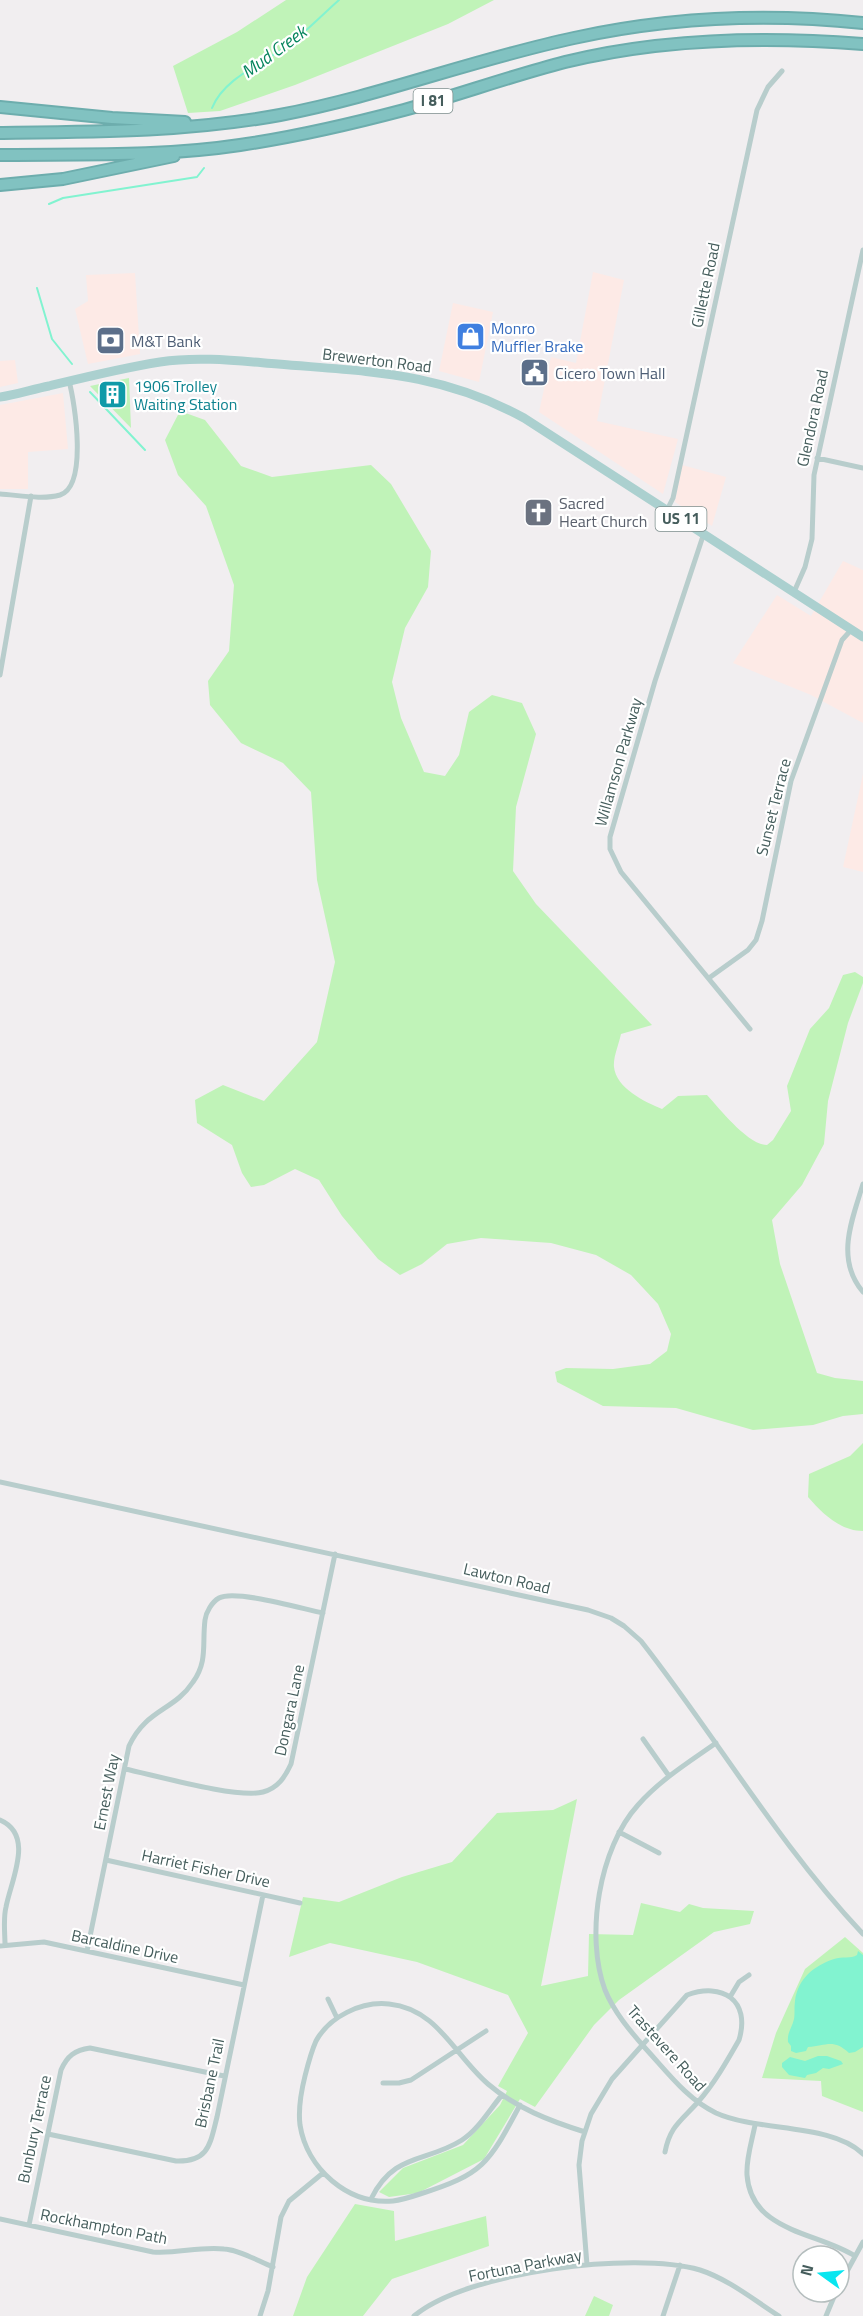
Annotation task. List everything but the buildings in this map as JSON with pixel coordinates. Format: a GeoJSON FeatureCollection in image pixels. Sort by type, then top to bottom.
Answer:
{"type":"FeatureCollection","features":[{"type":"Feature","properties":{"kind":"highway","name":"I 81"},"geometry":{"type":"LineString","coordinates":[[0,133],[118,132],[218,124],[279,115],[382,92],[562,40],[629,27],[761,16],[863,22]]}},
{"type":"Feature","properties":{"kind":"highway","name":"I 81"},"geometry":{"type":"LineString","coordinates":[[0,155],[140,154],[241,145],[404,110],[566,62],[703,41],[779,39],[863,44]]}},
{"type":"Feature","properties":{"kind":"highway"},"geometry":{"type":"LineString","coordinates":[[0,106],[112,118],[218,124]]}},
{"type":"Feature","properties":{"kind":"highway"},"geometry":{"type":"LineString","coordinates":[[0,185],[63,179],[166,159],[198,150]]}},
{"type":"Feature","properties":{"kind":"main road","name":"Brewerton Road"},"geometry":{"type":"LineString","coordinates":[[0,397],[163,361],[189,360],[233,361],[412,377],[448,385],[498,403],[524,418],[863,637]]}},
{"type":"Feature","properties":{"kind":"street","name":"Gillette Road"},"geometry":{"type":"LineString","coordinates":[[667,510],[674,498],[757,110],[768,87],[782,71]]}},
{"type":"Feature","properties":{"kind":"street","name":"Glendora Road"},"geometry":{"type":"LineString","coordinates":[[794,592],[805,567],[812,539],[812,496],[818,458],[863,250]]}},
{"type":"Feature","properties":{"kind":"street"},"geometry":{"type":"LineString","coordinates":[[0,494],[31,496],[61,494],[74,481],[77,459],[75,418],[69,381]]}},
{"type":"Feature","properties":{"kind":"street"},"geometry":{"type":"LineString","coordinates":[[818,458],[863,468]]}},
{"type":"Feature","properties":{"kind":"street"},"geometry":{"type":"LineString","coordinates":[[0,675],[31,496]]}},
{"type":"Feature","properties":{"kind":"street","name":"Willamson Parkway"},"geometry":{"type":"LineString","coordinates":[[704,533],[655,681],[610,837],[610,849],[621,872],[750,1029]]}},
{"type":"Feature","properties":{"kind":"street","name":"Sunset Terrace"},"geometry":{"type":"LineString","coordinates":[[709,978],[748,950],[756,940],[791,781],[842,640],[852,629]]}},
{"type":"Feature","properties":{"kind":"street"},"geometry":{"type":"LineString","coordinates":[[863,1185],[846,1245],[850,1269],[863,1292]]}},
{"type":"Feature","properties":{"kind":"street","name":"Lawton Road"},"geometry":{"type":"LineString","coordinates":[[0,1482],[588,1610],[611,1618],[641,1641],[784,1839],[822,1889],[863,1934]]}},
{"type":"Feature","properties":{"kind":"street","name":"Dongara Lane"},"geometry":{"type":"LineString","coordinates":[[125,1769],[240,1794],[265,1792],[281,1781],[291,1764],[335,1554]]}},
{"type":"Feature","properties":{"kind":"street","name":"Ernest Way"},"geometry":{"type":"LineString","coordinates":[[87,1951],[129,1746],[143,1724],[152,1715],[176,1700],[196,1679],[206,1648],[206,1615],[211,1605],[218,1598],[236,1595],[323,1613]]}},
{"type":"Feature","properties":{"kind":"street"},"geometry":{"type":"LineString","coordinates":[[643,1739],[669,1776]]}},
{"type":"Feature","properties":{"kind":"street","name":"Trastevere Road"},"geometry":{"type":"LineString","coordinates":[[716,1743],[669,1776],[638,1804],[619,1832],[605,1873],[596,1912],[595,1937],[598,1964],[612,2004],[642,2044],[682,2089],[698,2102],[731,2119],[831,2137],[848,2143],[863,2154]]}},
{"type":"Feature","properties":{"kind":"street"},"geometry":{"type":"LineString","coordinates":[[0,1820],[14,1829],[19,1840],[19,1855],[5,1910],[3,1946]]}},
{"type":"Feature","properties":{"kind":"street"},"geometry":{"type":"LineString","coordinates":[[619,1832],[659,1853]]}},
{"type":"Feature","properties":{"kind":"street","name":"Harriet Fisher Drive"},"geometry":{"type":"LineString","coordinates":[[106,1860],[300,1902]]}},
{"type":"Feature","properties":{"kind":"street","name":"Brisbane Trail"},"geometry":{"type":"LineString","coordinates":[[48,2134],[176,2161],[194,2160],[208,2148],[217,2117],[263,1895]]}},
{"type":"Feature","properties":{"kind":"street","name":"Barcaldine Drive"},"geometry":{"type":"LineString","coordinates":[[3,1946],[44,1942],[244,1985]]}},
{"type":"Feature","properties":{"kind":"street"},"geometry":{"type":"LineString","coordinates":[[730,1997],[739,1982],[749,1974]]}},
{"type":"Feature","properties":{"kind":"street"},"geometry":{"type":"LineString","coordinates":[[587,2265],[579,2165],[591,2114],[605,2089],[687,1995],[700,1990],[711,1990],[730,1997],[737,2005],[742,2018],[739,2040],[698,2102],[680,2118],[668,2136],[665,2152]]}},
{"type":"Feature","properties":{"kind":"street"},"geometry":{"type":"LineString","coordinates":[[328,1999],[337,2018]]}},
{"type":"Feature","properties":{"kind":"street"},"geometry":{"type":"LineString","coordinates":[[520,2105],[498,2146],[478,2169],[465,2177],[401,2200],[391,2201],[371,2199],[346,2190],[323,2173],[306,2146],[300,2125],[300,2105],[310,2055],[322,2033],[337,2018],[355,2009],[387,2003],[405,2006],[431,2020],[482,2079],[502,2095],[551,2121],[585,2132]]}},
{"type":"Feature","properties":{"kind":"street"},"geometry":{"type":"LineString","coordinates":[[383,2083],[411,2080],[486,2031]]}},
{"type":"Feature","properties":{"kind":"street","name":"Bunbury Terrace"},"geometry":{"type":"LineString","coordinates":[[29,2225],[61,2070],[64,2062],[72,2053],[90,2048],[224,2076]]}},
{"type":"Feature","properties":{"kind":"street"},"geometry":{"type":"LineString","coordinates":[[371,2199],[375,2190],[394,2168],[465,2139],[502,2095]]}},
{"type":"Feature","properties":{"kind":"street"},"geometry":{"type":"LineString","coordinates":[[755,2125],[747,2175],[750,2191],[758,2205],[776,2223],[841,2247],[855,2256]]}},
{"type":"Feature","properties":{"kind":"street"},"geometry":{"type":"LineString","coordinates":[[260,2316],[273,2266],[281,2217],[286,2205],[300,2190],[323,2173]]}},
{"type":"Feature","properties":{"kind":"street","name":"Rockhampton Path"},"geometry":{"type":"LineString","coordinates":[[0,2218],[166,2254],[215,2248],[228,2249],[273,2266]]}},
{"type":"Feature","properties":{"kind":"street"},"geometry":{"type":"LineString","coordinates":[[851,2264],[863,2242]]}},
{"type":"Feature","properties":{"kind":"street","name":"Fortuna Parkway"},"geometry":{"type":"LineString","coordinates":[[414,2316],[427,2305],[487,2283],[550,2270],[640,2262],[680,2265],[717,2277],[779,2316]]}},
{"type":"Feature","properties":{"kind":"street"},"geometry":{"type":"LineString","coordinates":[[663,2316],[680,2265]]}},
{"type":"Feature","properties":{"kind":"shaded area"},"geometry":{"type":"Polygon","coordinates":[[[286,0],[494,0],[448,24],[295,85],[220,111],[188,113],[173,66],[237,32],[286,0]]]}},
{"type":"Feature","properties":{"kind":"shaded area"},"geometry":{"type":"Polygon","coordinates":[[[593,272],[624,280],[597,421],[678,439],[663,494],[539,412],[551,357],[576,363],[593,272]]]}},
{"type":"Feature","properties":{"kind":"shaded area"},"geometry":{"type":"Polygon","coordinates":[[[135,273],[140,354],[88,364],[75,309],[88,301],[86,275],[135,273]]]}},
{"type":"Feature","properties":{"kind":"shaded area"},"geometry":{"type":"Polygon","coordinates":[[[453,303],[493,312],[479,382],[439,371],[453,303]]]}},
{"type":"Feature","properties":{"kind":"shaded area"},"geometry":{"type":"Polygon","coordinates":[[[15,360],[18,383],[0,387],[0,361],[15,360]]]}},
{"type":"Feature","properties":{"kind":"shaded area"},"geometry":{"type":"Polygon","coordinates":[[[129,378],[131,428],[90,386],[129,378]]]}},
{"type":"Feature","properties":{"kind":"shaded area"},"geometry":{"type":"Polygon","coordinates":[[[63,393],[68,449],[28,452],[28,489],[0,489],[0,405],[63,393]]]}},
{"type":"Feature","properties":{"kind":"shaded area"},"geometry":{"type":"Polygon","coordinates":[[[180,411],[205,420],[241,466],[272,477],[371,465],[391,484],[431,551],[428,587],[405,628],[392,682],[401,718],[424,772],[445,776],[459,755],[469,712],[492,695],[522,703],[536,734],[516,807],[513,871],[536,904],[652,1025],[621,1034],[614,1067],[620,1081],[632,1093],[662,1109],[678,1096],[707,1095],[743,1133],[767,1145],[773,1140],[791,1111],[787,1086],[810,1029],[829,1008],[843,975],[855,972],[863,977],[863,983],[848,1023],[828,1101],[824,1144],[802,1185],[772,1220],[780,1264],[817,1373],[835,1378],[863,1381],[863,1414],[843,1416],[813,1425],[753,1430],[676,1408],[603,1406],[557,1382],[555,1372],[566,1368],[613,1369],[650,1364],[667,1351],[671,1334],[658,1304],[631,1275],[596,1255],[551,1243],[481,1238],[447,1244],[422,1264],[400,1275],[378,1259],[342,1216],[319,1180],[295,1169],[264,1185],[251,1187],[242,1173],[232,1145],[197,1123],[195,1100],[223,1085],[264,1101],[317,1042],[335,962],[317,880],[311,792],[283,763],[241,743],[210,705],[208,681],[229,651],[234,585],[206,506],[178,475],[165,440],[180,411]]]}},
{"type":"Feature","properties":{"kind":"shaded area"},"geometry":{"type":"Polygon","coordinates":[[[682,465],[726,477],[712,526],[675,502],[682,465]]]}},
{"type":"Feature","properties":{"kind":"shaded area"},"geometry":{"type":"Polygon","coordinates":[[[843,561],[863,570],[863,723],[811,695],[733,663],[777,595],[811,616],[843,561]]]}},
{"type":"Feature","properties":{"kind":"shaded area"},"geometry":{"type":"Polygon","coordinates":[[[863,774],[863,872],[843,867],[863,774]]]}},
{"type":"Feature","properties":{"kind":"shaded area"},"geometry":{"type":"Polygon","coordinates":[[[863,1443],[863,1531],[839,1524],[825,1515],[808,1497],[809,1474],[850,1456],[863,1443]]]}},
{"type":"Feature","properties":{"kind":"shaded area"},"geometry":{"type":"Polygon","coordinates":[[[577,1799],[541,1986],[588,1976],[589,1934],[633,1935],[641,1903],[680,1912],[689,1904],[703,1908],[754,1911],[750,1924],[714,1932],[619,2000],[594,2025],[535,2107],[520,2099],[484,2159],[418,2193],[389,2197],[379,2192],[403,2168],[463,2145],[500,2105],[507,2091],[498,2086],[528,2033],[508,1995],[417,1962],[330,1943],[289,1957],[303,1897],[339,1902],[402,1877],[452,1862],[497,1813],[553,1810],[577,1799]]]}},
{"type":"Feature","properties":{"kind":"shaded area"},"geometry":{"type":"Polygon","coordinates":[[[845,1937],[863,1953],[863,2112],[822,2096],[821,2081],[762,2078],[776,2033],[805,1969],[845,1937]]]}},
{"type":"Feature","properties":{"kind":"shaded area"},"geometry":{"type":"Polygon","coordinates":[[[858,1951],[863,1955],[863,2047],[849,2053],[834,2044],[808,2047],[806,2051],[796,2053],[791,2051],[788,2035],[794,2019],[797,1993],[803,1979],[820,1965],[837,1958],[855,1956],[858,1951]]]}},
{"type":"Feature","properties":{"kind":"shaded area"},"geometry":{"type":"Polygon","coordinates":[[[818,2056],[827,2056],[843,2064],[829,2069],[823,2068],[805,2078],[789,2075],[782,2067],[782,2063],[790,2057],[805,2061],[818,2056]]]}},
{"type":"Feature","properties":{"kind":"shaded area"},"geometry":{"type":"Polygon","coordinates":[[[355,2204],[394,2211],[395,2241],[486,2216],[489,2246],[392,2279],[363,2316],[293,2316],[307,2277],[355,2204]]]}},
{"type":"Feature","properties":{"kind":"shaded area"},"geometry":{"type":"Polygon","coordinates":[[[594,2296],[613,2305],[609,2316],[585,2316],[594,2296]]]}},
{"type":"Feature","properties":{"kind":"waterway","name":"Mud Creek"},"geometry":{"type":"LineString","coordinates":[[212,108],[225,88],[234,80],[294,41],[339,0]]}},
{"type":"Feature","properties":{"kind":"waterway","name":"Mud Creek"},"geometry":{"type":"LineString","coordinates":[[49,204],[63,198],[197,177],[204,168]]}},
{"type":"Feature","properties":{"kind":"waterway","name":"Mud Creek"},"geometry":{"type":"LineString","coordinates":[[37,288],[52,339],[72,364]]}},
{"type":"Feature","properties":{"kind":"waterway","name":"Mud Creek"},"geometry":{"type":"LineString","coordinates":[[90,392],[145,450]]}},
{"type":"Feature","properties":{"kind":"place","name":"Monro Muffler Brake"},"geometry":{"type":"Point","coordinates":[470,337]}},
{"type":"Feature","properties":{"kind":"place","name":"M&T Bank"},"geometry":{"type":"Point","coordinates":[110,341]}},
{"type":"Feature","properties":{"kind":"place","name":"Cicero Town Hall"},"geometry":{"type":"Point","coordinates":[534,373]}},
{"type":"Feature","properties":{"kind":"place","name":"1906 Trolley Waiting Station"},"geometry":{"type":"Point","coordinates":[113,395]}},
{"type":"Feature","properties":{"kind":"place","name":"Sacred Heart Church"},"geometry":{"type":"Point","coordinates":[538,512]}}]}
